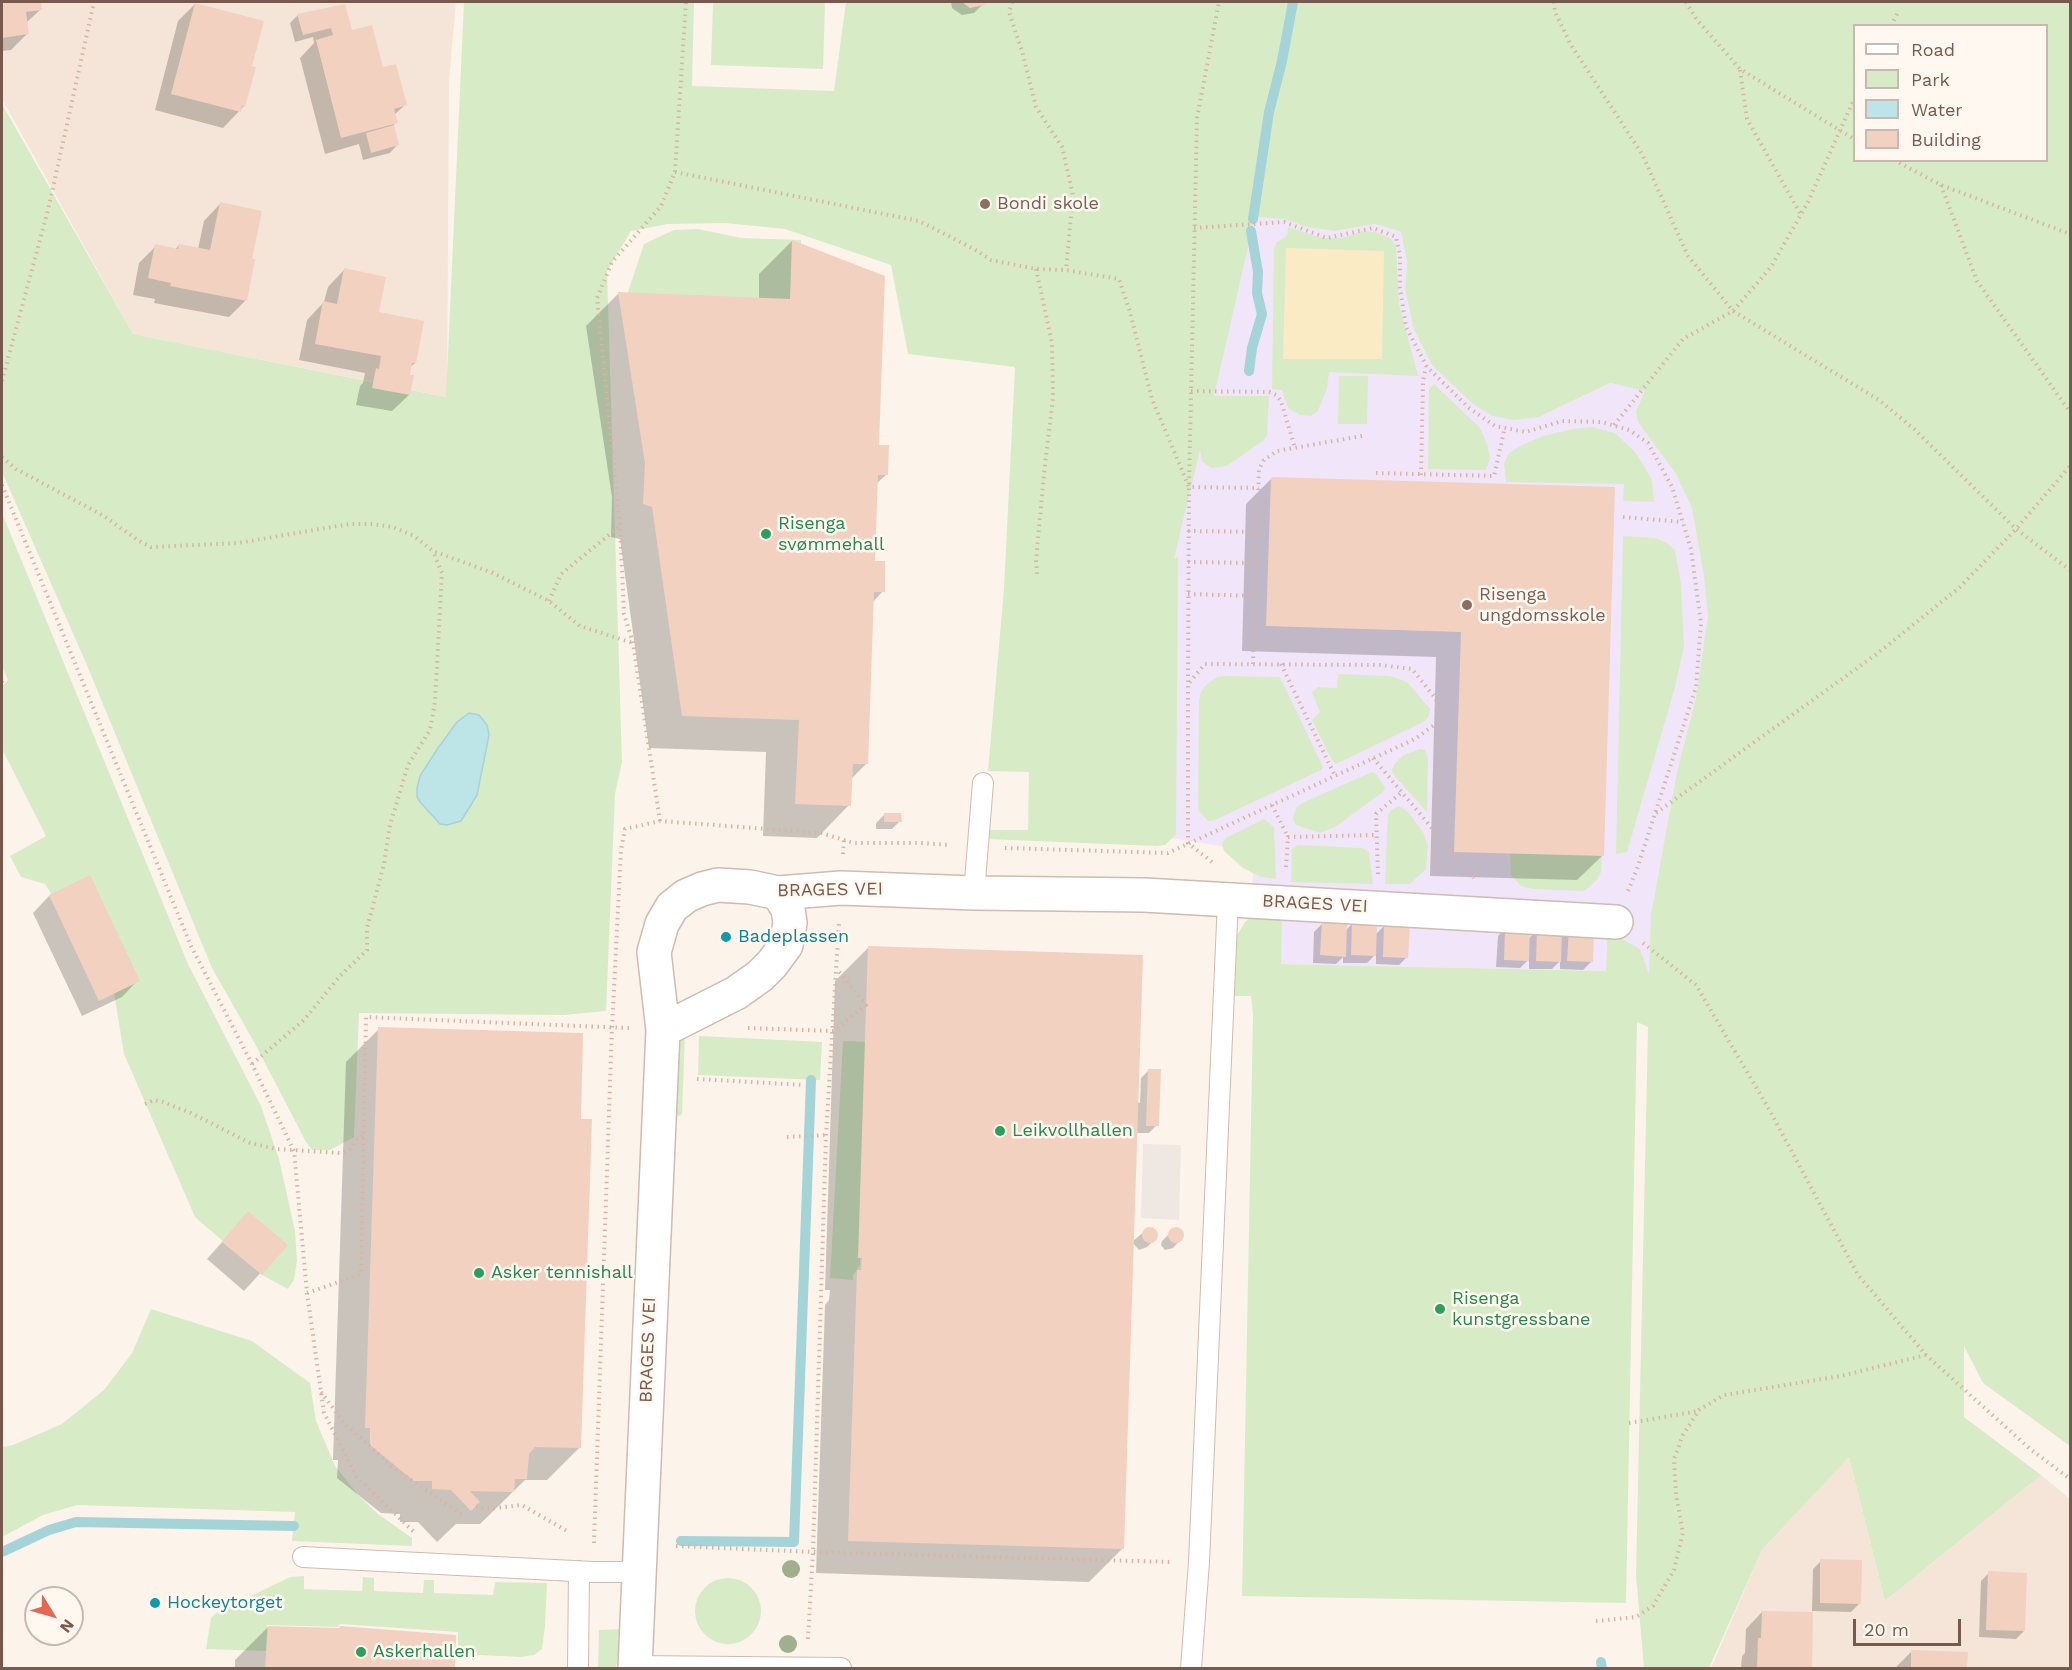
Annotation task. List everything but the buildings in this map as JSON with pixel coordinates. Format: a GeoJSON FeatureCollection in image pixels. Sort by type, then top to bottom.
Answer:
{"type":"FeatureCollection","features":[{"type":"Feature","properties":{"kind":"street","name":"BRAGES VEI"},"geometry":{"type":"LineString","coordinates":[[635,1667],[663,1030],[654,952],[662,924],[672,907],[686,896],[718,885],[750,886],[778,893],[841,888],[974,893],[1144,895],[1616,922]]}},
{"type":"Feature","properties":{"kind":"street"},"geometry":{"type":"LineString","coordinates":[[663,1030],[736,993],[760,976],[772,964],[786,945],[790,923],[788,909],[778,893]]}},
{"type":"Feature","properties":{"kind":"lane"},"geometry":{"type":"LineString","coordinates":[[974,893],[983,783]]}},
{"type":"Feature","properties":{"kind":"lane"},"geometry":{"type":"LineString","coordinates":[[1191,1668],[1199,1562],[1228,900]]}},
{"type":"Feature","properties":{"kind":"lane"},"geometry":{"type":"LineString","coordinates":[[303,1557],[586,1572],[640,1558]]}},
{"type":"Feature","properties":{"kind":"lane"},"geometry":{"type":"LineString","coordinates":[[578,1668],[586,1572]]}},
{"type":"Feature","properties":{"kind":"lane"},"geometry":{"type":"LineString","coordinates":[[635,1667],[842,1668]]}},
{"type":"Feature","properties":{"kind":"path"},"geometry":{"type":"LineString","coordinates":[[2,381],[48,210],[94,2]]}},
{"type":"Feature","properties":{"kind":"path"},"geometry":{"type":"LineString","coordinates":[[660,821],[633,643],[624,614],[620,526],[597,297],[612,262],[661,206],[675,172],[686,2]]}},
{"type":"Feature","properties":{"kind":"path"},"geometry":{"type":"LineString","coordinates":[[1012,2],[1009,12],[1022,51],[1036,107],[1062,147],[1073,195],[1066,270]]}},
{"type":"Feature","properties":{"kind":"path"},"geometry":{"type":"LineString","coordinates":[[1188,843],[1188,531],[1197,118],[1219,2]]}},
{"type":"Feature","properties":{"kind":"path"},"geometry":{"type":"LineString","coordinates":[[1554,2],[1555,12],[1571,45],[1642,154],[1688,256],[1733,311],[1879,400],[1914,429],[2016,529],[2070,570]]}},
{"type":"Feature","properties":{"kind":"path"},"geometry":{"type":"LineString","coordinates":[[1686,2],[1697,20],[1740,69],[1853,138]]}},
{"type":"Feature","properties":{"kind":"path"},"geometry":{"type":"LineString","coordinates":[[1892,24],[1899,10]]}},
{"type":"Feature","properties":{"kind":"path"},"geometry":{"type":"LineString","coordinates":[[1740,69],[1747,119],[1801,214]]}},
{"type":"Feature","properties":{"kind":"path"},"geometry":{"type":"LineString","coordinates":[[1614,425],[1683,339],[1733,311],[1771,267],[1801,214],[1853,101]]}},
{"type":"Feature","properties":{"kind":"path"},"geometry":{"type":"LineString","coordinates":[[1898,162],[1941,185],[2070,234]]}},
{"type":"Feature","properties":{"kind":"path"},"geometry":{"type":"LineString","coordinates":[[675,172],[919,221],[991,260],[1036,269],[1066,270],[1119,279],[1130,312],[1152,399],[1189,487]]}},
{"type":"Feature","properties":{"kind":"path"},"geometry":{"type":"LineString","coordinates":[[1941,185],[1977,281],[2070,412]]}},
{"type":"Feature","properties":{"kind":"path"},"geometry":{"type":"LineString","coordinates":[[1194,228],[1284,222],[1327,238],[1373,228],[1396,237],[1400,255],[1400,288],[1406,327],[1426,366],[1470,408],[1495,426],[1505,428],[1526,432],[1562,421],[1602,422],[1629,430],[1648,443],[1672,487],[1691,549],[1701,624],[1696,687],[1656,814],[1616,922],[1696,985],[1770,1111],[1858,1275],[1926,1355],[2029,1448],[2070,1479]]}},
{"type":"Feature","properties":{"kind":"path"},"geometry":{"type":"LineString","coordinates":[[1036,269],[1052,344],[1053,398],[1036,560],[1037,574]]}},
{"type":"Feature","properties":{"kind":"path"},"geometry":{"type":"LineString","coordinates":[[1421,475],[1426,366]]}},
{"type":"Feature","properties":{"kind":"path"},"geometry":{"type":"LineString","coordinates":[[1191,391],[1269,392],[1276,395],[1281,401],[1295,448]]}},
{"type":"Feature","properties":{"kind":"path"},"geometry":{"type":"LineString","coordinates":[[1376,473],[1494,476],[1505,428]]}},
{"type":"Feature","properties":{"kind":"path"},"geometry":{"type":"LineString","coordinates":[[1253,664],[1259,469],[1264,460],[1277,451],[1362,436]]}},
{"type":"Feature","properties":{"kind":"path"},"geometry":{"type":"LineString","coordinates":[[2,457],[16,469],[104,516],[151,547],[238,543],[350,524],[393,527],[414,536],[432,550],[493,573],[549,601],[580,626],[633,643]]}},
{"type":"Feature","properties":{"kind":"path"},"geometry":{"type":"LineString","coordinates":[[1656,814],[1878,653],[1960,587],[2016,529],[2070,466]]}},
{"type":"Feature","properties":{"kind":"path"},"geometry":{"type":"LineString","coordinates":[[2,485],[191,946],[294,1151],[307,1293],[324,1413],[357,1477],[411,1528],[439,1564]]}},
{"type":"Feature","properties":{"kind":"path"},"geometry":{"type":"LineString","coordinates":[[1189,487],[1259,488]]}},
{"type":"Feature","properties":{"kind":"path"},"geometry":{"type":"LineString","coordinates":[[1623,517],[1683,522]]}},
{"type":"Feature","properties":{"kind":"path"},"geometry":{"type":"LineString","coordinates":[[549,601],[561,574],[620,526]]}},
{"type":"Feature","properties":{"kind":"path"},"geometry":{"type":"LineString","coordinates":[[1188,531],[1257,532]]}},
{"type":"Feature","properties":{"kind":"path"},"geometry":{"type":"LineString","coordinates":[[252,1064],[304,1020],[339,977],[367,950],[367,928],[384,864],[390,825],[408,765],[430,730],[435,702],[442,573],[432,550]]}},
{"type":"Feature","properties":{"kind":"path"},"geometry":{"type":"LineString","coordinates":[[1188,562],[1256,563]]}},
{"type":"Feature","properties":{"kind":"path"},"geometry":{"type":"LineString","coordinates":[[1188,594],[1255,596]]}},
{"type":"Feature","properties":{"kind":"path"},"geometry":{"type":"LineString","coordinates":[[1188,684],[1205,664],[1380,665],[1412,669],[1436,699],[1441,720],[1431,911]]}},
{"type":"Feature","properties":{"kind":"path"},"geometry":{"type":"LineString","coordinates":[[1281,664],[1335,776]]}},
{"type":"Feature","properties":{"kind":"path"},"geometry":{"type":"LineString","coordinates":[[586,1572],[594,1542],[612,1027],[621,850],[626,829],[660,821],[821,833],[854,843],[921,843],[1168,853],[1415,739],[1441,720]]}},
{"type":"Feature","properties":{"kind":"path"},"geometry":{"type":"LineString","coordinates":[[1373,758],[1506,915]]}},
{"type":"Feature","properties":{"kind":"path"},"geometry":{"type":"LineString","coordinates":[[1380,908],[1376,814],[1402,792]]}},
{"type":"Feature","properties":{"kind":"path"},"geometry":{"type":"LineString","coordinates":[[1272,804],[1288,837],[1284,903]]}},
{"type":"Feature","properties":{"kind":"path"},"geometry":{"type":"LineString","coordinates":[[1288,837],[1377,835]]}},
{"type":"Feature","properties":{"kind":"path"},"geometry":{"type":"LineString","coordinates":[[806,1667],[813,1552],[826,1135],[844,840]]}},
{"type":"Feature","properties":{"kind":"path"},"geometry":{"type":"LineString","coordinates":[[1188,843],[1226,874],[1228,900]]}},
{"type":"Feature","properties":{"kind":"path"},"geometry":{"type":"LineString","coordinates":[[740,1028],[833,1031],[866,1005],[836,969]]}},
{"type":"Feature","properties":{"kind":"path"},"geometry":{"type":"LineString","coordinates":[[626,1016],[626,1039]]}},
{"type":"Feature","properties":{"kind":"path"},"geometry":{"type":"LineString","coordinates":[[307,1293],[360,1274],[366,1017],[663,1030]]}},
{"type":"Feature","properties":{"kind":"path"},"geometry":{"type":"LineString","coordinates":[[690,1078],[804,1085]]}},
{"type":"Feature","properties":{"kind":"path"},"geometry":{"type":"LineString","coordinates":[[145,1104],[154,1100],[163,1102],[191,1113],[250,1143],[276,1149],[340,1153],[350,1149],[356,1140],[363,1136]]}},
{"type":"Feature","properties":{"kind":"path"},"geometry":{"type":"LineString","coordinates":[[787,1137],[826,1135]]}},
{"type":"Feature","properties":{"kind":"path"},"geometry":{"type":"LineString","coordinates":[[1629,1423],[1699,1410],[1724,1395],[1841,1376],[1926,1355]]}},
{"type":"Feature","properties":{"kind":"path"},"geometry":{"type":"LineString","coordinates":[[321,1391],[345,1424],[395,1469],[464,1516]]}},
{"type":"Feature","properties":{"kind":"path"},"geometry":{"type":"LineString","coordinates":[[1596,1621],[1636,1617],[1653,1606],[1674,1570],[1683,1533],[1676,1495],[1674,1459],[1683,1435],[1699,1410]]}},
{"type":"Feature","properties":{"kind":"path"},"geometry":{"type":"LineString","coordinates":[[476,1506],[486,1509],[522,1505],[567,1531]]}},
{"type":"Feature","properties":{"kind":"path"},"geometry":{"type":"LineString","coordinates":[[594,1542],[640,1558],[813,1552],[1199,1562]]}},
{"type":"Feature","properties":{"kind":"shaded area"},"geometry":{"type":"Polygon","coordinates":[[[2,2],[456,2],[449,81],[447,397],[133,334],[2,99],[2,2]]]}},
{"type":"Feature","properties":{"kind":"shaded area","name":"Risenga ungdomsskole"},"geometry":{"type":"Polygon","coordinates":[[[1255,217],[1285,219],[1306,227],[1335,231],[1375,224],[1401,232],[1407,262],[1405,290],[1414,330],[1432,365],[1539,417],[1610,383],[1735,410],[1778,502],[1650,976],[1606,971],[1281,964],[1248,959],[1253,874],[1221,846],[1170,838],[1174,557],[1255,217]]]}},
{"type":"Feature","properties":{"kind":"shaded area"},"geometry":{"type":"Polygon","coordinates":[[[1143,1144],[1181,1145],[1179,1220],[1141,1218],[1143,1144]]]}},
{"type":"Feature","properties":{"kind":"shaded area"},"geometry":{"type":"Polygon","coordinates":[[[1849,1457],[1885,1601],[2041,1475],[2070,1499],[2070,1668],[1711,1668],[1762,1550],[1849,1457]]]}},
{"type":"Feature","properties":{"kind":"green space"},"geometry":{"type":"Polygon","coordinates":[[[464,2],[694,2],[692,86],[834,91],[846,2],[2070,2],[2070,1446],[1983,1383],[1964,1346],[1964,1417],[2041,1475],[1885,1601],[1849,1457],[1762,1550],[1709,1668],[1644,1668],[1636,1575],[1648,1027],[1637,1022],[1626,1603],[1242,1596],[1253,1015],[1251,996],[1234,996],[1236,937],[1245,922],[1252,916],[1282,915],[1281,964],[1606,971],[1608,931],[1640,949],[1649,974],[1651,915],[1677,772],[1696,698],[1708,616],[1704,576],[1692,508],[1676,474],[1638,422],[1636,411],[1645,391],[1610,383],[1539,417],[1514,420],[1493,416],[1473,404],[1432,365],[1414,330],[1405,290],[1407,262],[1401,232],[1375,224],[1335,231],[1306,227],[1285,219],[1255,217],[1214,396],[1269,396],[1267,435],[1264,440],[1227,466],[1211,468],[1202,461],[1200,450],[1174,559],[1178,557],[1176,834],[1165,845],[1157,846],[987,839],[988,830],[1028,830],[1029,772],[988,771],[1004,589],[1015,367],[908,354],[891,265],[785,229],[725,223],[668,224],[631,231],[607,271],[622,762],[615,794],[606,1011],[564,1015],[359,1013],[354,1137],[330,1150],[312,1150],[306,1142],[212,968],[86,663],[2,472],[2,104],[133,334],[446,397],[464,2]]]}},
{"type":"Feature","properties":{"kind":"green space"},"geometry":{"type":"Polygon","coordinates":[[[713,2],[825,2],[823,69],[711,65],[713,2]]]}},
{"type":"Feature","properties":{"kind":"green space"},"geometry":{"type":"Polygon","coordinates":[[[1288,227],[1322,238],[1342,238],[1363,231],[1376,232],[1390,238],[1396,246],[1399,304],[1418,376],[1329,372],[1327,388],[1318,411],[1311,416],[1300,415],[1288,408],[1282,390],[1272,389],[1274,248],[1277,242],[1287,236],[1288,227]]]}},
{"type":"Feature","properties":{"kind":"green space"},"geometry":{"type":"Polygon","coordinates":[[[698,229],[741,238],[801,240],[800,304],[627,295],[644,244],[674,230],[698,229]]]}},
{"type":"Feature","properties":{"kind":"green space"},"geometry":{"type":"Polygon","coordinates":[[[1339,376],[1368,376],[1367,424],[1338,424],[1339,376]]]}},
{"type":"Feature","properties":{"kind":"green space"},"geometry":{"type":"Polygon","coordinates":[[[1434,384],[1480,428],[1490,458],[1486,470],[1428,469],[1429,389],[1434,384]]]}},
{"type":"Feature","properties":{"kind":"green space"},"geometry":{"type":"Polygon","coordinates":[[[1592,427],[1615,433],[1636,453],[1652,480],[1654,502],[1623,501],[1624,484],[1506,482],[1504,464],[1508,454],[1522,445],[1543,436],[1592,427]]]}},
{"type":"Feature","properties":{"kind":"green space"},"geometry":{"type":"Polygon","coordinates":[[[2,513],[188,964],[261,1106],[279,1159],[295,1231],[297,1261],[294,1280],[288,1289],[262,1275],[195,1217],[124,1054],[114,993],[45,884],[21,877],[10,856],[46,836],[2,749],[2,686],[8,680],[2,666],[2,513]]]}},
{"type":"Feature","properties":{"kind":"green space"},"geometry":{"type":"Polygon","coordinates":[[[1623,536],[1656,538],[1675,550],[1681,584],[1684,646],[1675,687],[1627,852],[1616,854],[1623,536]]]}},
{"type":"Feature","properties":{"kind":"green space"},"geometry":{"type":"Polygon","coordinates":[[[1338,674],[1390,676],[1407,682],[1430,709],[1429,716],[1425,721],[1336,764],[1312,720],[1320,712],[1312,692],[1318,687],[1337,688],[1338,674]]]}},
{"type":"Feature","properties":{"kind":"green space"},"geometry":{"type":"Polygon","coordinates":[[[1222,676],[1280,677],[1323,767],[1321,770],[1215,820],[1208,821],[1199,811],[1198,804],[1199,700],[1205,686],[1222,676]]]}},
{"type":"Feature","properties":{"kind":"green space"},"geometry":{"type":"Polygon","coordinates":[[[1420,749],[1425,750],[1428,758],[1427,812],[1392,770],[1402,756],[1420,749]]]}},
{"type":"Feature","properties":{"kind":"green space"},"geometry":{"type":"Polygon","coordinates":[[[1372,772],[1385,787],[1383,792],[1335,827],[1320,833],[1296,825],[1293,820],[1294,814],[1296,808],[1302,803],[1372,772]]]}},
{"type":"Feature","properties":{"kind":"green space"},"geometry":{"type":"Polygon","coordinates":[[[1399,806],[1408,812],[1423,832],[1428,846],[1426,869],[1410,884],[1385,884],[1388,814],[1399,806]]]}},
{"type":"Feature","properties":{"kind":"green space"},"geometry":{"type":"Polygon","coordinates":[[[1264,819],[1274,827],[1276,879],[1261,877],[1243,868],[1224,851],[1222,844],[1226,838],[1264,819]]]}},
{"type":"Feature","properties":{"kind":"green space"},"geometry":{"type":"Polygon","coordinates":[[[1298,845],[1366,850],[1369,853],[1373,884],[1291,882],[1292,849],[1298,845]]]}},
{"type":"Feature","properties":{"kind":"green space"},"geometry":{"type":"Polygon","coordinates":[[[1510,851],[1602,853],[1601,872],[1597,880],[1584,891],[1533,889],[1521,886],[1511,875],[1510,851]]]}},
{"type":"Feature","properties":{"kind":"green space"},"geometry":{"type":"Polygon","coordinates":[[[679,1035],[685,1035],[682,1114],[680,1116],[676,1115],[679,1035]]]}},
{"type":"Feature","properties":{"kind":"green space"},"geometry":{"type":"Polygon","coordinates":[[[699,1036],[822,1042],[820,1080],[698,1075],[699,1036]]]}},
{"type":"Feature","properties":{"kind":"green space"},"geometry":{"type":"Polygon","coordinates":[[[843,1041],[869,1042],[860,1265],[853,1275],[853,1280],[830,1278],[843,1041]]]}},
{"type":"Feature","properties":{"kind":"green space"},"geometry":{"type":"Polygon","coordinates":[[[151,1309],[252,1341],[310,1383],[316,1421],[335,1466],[359,1496],[378,1514],[412,1538],[412,1546],[292,1541],[295,1512],[77,1505],[43,1515],[2,1537],[2,1447],[13,1445],[62,1424],[104,1390],[132,1353],[151,1309]]]}},
{"type":"Feature","properties":{"kind":"green space"},"geometry":{"type":"Polygon","coordinates":[[[304,1576],[304,1589],[362,1591],[363,1577],[374,1578],[374,1591],[423,1593],[424,1580],[434,1580],[434,1593],[493,1595],[495,1582],[547,1583],[542,1649],[534,1655],[521,1657],[458,1654],[458,1632],[340,1624],[338,1627],[267,1625],[266,1651],[206,1649],[211,1618],[216,1613],[290,1577],[304,1576]]]}},
{"type":"Feature","properties":{"kind":"green space"},"geometry":{"type":"Polygon","coordinates":[[[722,1578],[734,1578],[746,1583],[756,1593],[761,1611],[759,1624],[746,1639],[734,1644],[722,1644],[710,1639],[700,1629],[695,1617],[695,1605],[700,1593],[710,1583],[722,1578]]]}},
{"type":"Feature","properties":{"kind":"green space"},"geometry":{"type":"Polygon","coordinates":[[[622,1629],[616,1668],[598,1668],[599,1630],[622,1629]]]}},
{"type":"Feature","properties":{"kind":"sand"},"geometry":{"type":"Polygon","coordinates":[[[1286,248],[1384,251],[1382,359],[1283,359],[1286,248]]]}},
{"type":"Feature","properties":{"kind":"water"},"geometry":{"type":"Polygon","coordinates":[[[469,713],[479,715],[487,725],[489,735],[477,795],[461,821],[447,825],[440,824],[417,797],[420,776],[457,722],[469,713]]]}},
{"type":"Feature","properties":{"kind":"waterway"},"geometry":{"type":"LineString","coordinates":[[1253,219],[1269,112],[1282,61],[1293,2]]}},
{"type":"Feature","properties":{"kind":"waterway"},"geometry":{"type":"LineString","coordinates":[[1249,371],[1252,348],[1262,314],[1257,293],[1258,272],[1251,231]]}},
{"type":"Feature","properties":{"kind":"waterway"},"geometry":{"type":"LineString","coordinates":[[681,1541],[794,1542],[811,1080]]}},
{"type":"Feature","properties":{"kind":"waterway"},"geometry":{"type":"LineString","coordinates":[[2,1552],[49,1530],[76,1522],[294,1526]]}},
{"type":"Feature","properties":{"kind":"waterway"},"geometry":{"type":"LineString","coordinates":[[1601,1662],[1602,1668]]}},
{"type":"Feature","properties":{"kind":"place","name":"Bondi skole"},"geometry":{"type":"Point","coordinates":[985,204]}},
{"type":"Feature","properties":{"kind":"place","name":"Risenga svømmehall"},"geometry":{"type":"Point","coordinates":[766,534]}},
{"type":"Feature","properties":{"kind":"place","name":"Risenga ungdomsskole"},"geometry":{"type":"Point","coordinates":[1467,605]}},
{"type":"Feature","properties":{"kind":"place","name":"Badeplassen"},"geometry":{"type":"Point","coordinates":[726,937]}},
{"type":"Feature","properties":{"kind":"place","name":"Leikvollhallen"},"geometry":{"type":"Point","coordinates":[1000,1131]}},
{"type":"Feature","properties":{"kind":"place","name":"Asker tennishall"},"geometry":{"type":"Point","coordinates":[479,1273]}},
{"type":"Feature","properties":{"kind":"place","name":"Risenga kunstgressbane"},"geometry":{"type":"Point","coordinates":[1440,1309]}},
{"type":"Feature","properties":{"kind":"place","name":"Hockeytorget"},"geometry":{"type":"Point","coordinates":[155,1603]}},
{"type":"Feature","properties":{"kind":"place","name":"Askerhallen"},"geometry":{"type":"Point","coordinates":[361,1652]}}]}
